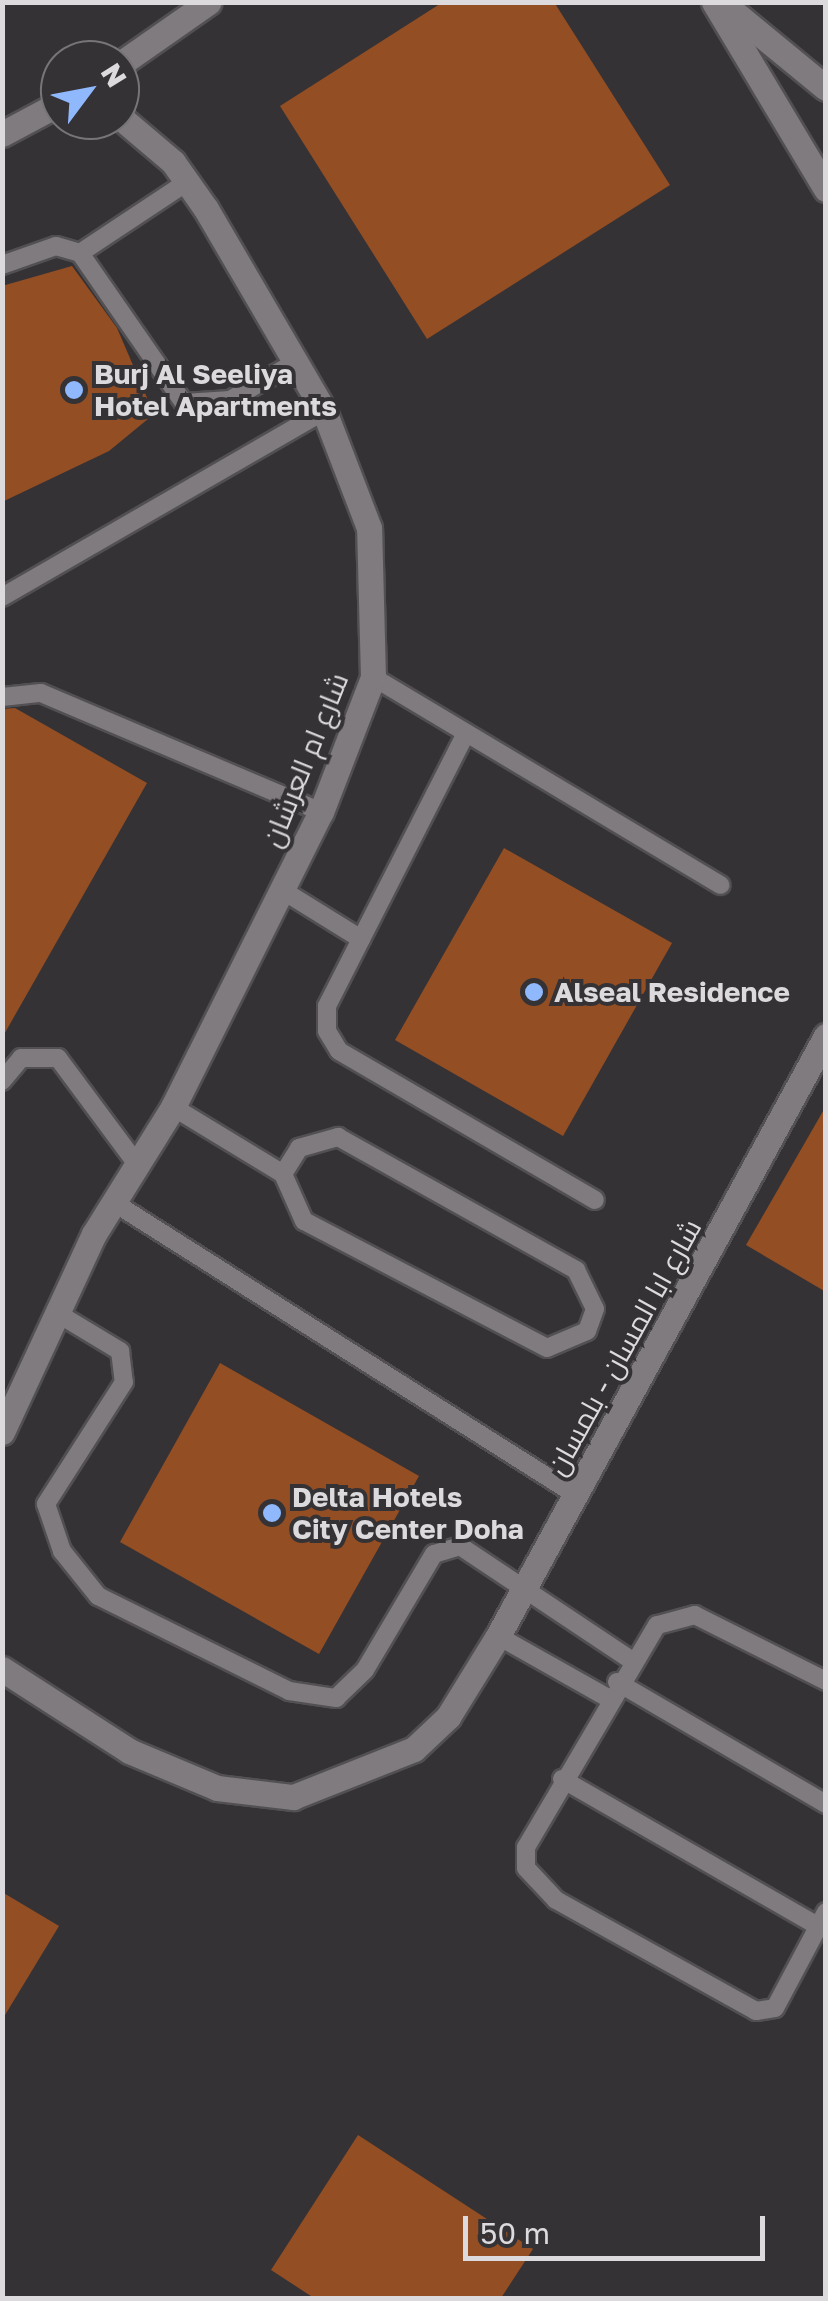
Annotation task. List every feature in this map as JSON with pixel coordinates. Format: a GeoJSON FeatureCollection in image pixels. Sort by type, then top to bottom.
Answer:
{"type":"FeatureCollection","features":[{"type":"Feature","properties":{"kind":"street"},"geometry":{"type":"LineString","coordinates":[[140,50],[209,2]]}},
{"type":"Feature","properties":{"kind":"street"},"geometry":{"type":"LineString","coordinates":[[714,2],[826,189]]}},
{"type":"Feature","properties":{"kind":"street"},"geometry":{"type":"LineString","coordinates":[[723,2],[826,88]]}},
{"type":"Feature","properties":{"kind":"street"},"geometry":{"type":"LineString","coordinates":[[2,134],[40,114]]}},
{"type":"Feature","properties":{"kind":"street","name":"شارع ام العرشان"},"geometry":{"type":"LineString","coordinates":[[2,1432],[113,1202],[174,1107],[321,812],[373,677],[370,528],[324,411],[186,182],[140,137]]}},
{"type":"Feature","properties":{"kind":"street","name":"شارع ابا المسان - بلمسان"},"geometry":{"type":"LineString","coordinates":[[2,1669],[178,1777],[293,1797],[414,1750],[448,1717],[498,1636],[826,1036]]}},
{"type":"Feature","properties":{"kind":"lane"},"geometry":{"type":"LineString","coordinates":[[80,254],[186,182]]}},
{"type":"Feature","properties":{"kind":"lane"},"geometry":{"type":"LineString","coordinates":[[2,264],[56,246],[80,254],[184,403],[230,400],[296,362]]}},
{"type":"Feature","properties":{"kind":"lane"},"geometry":{"type":"LineString","coordinates":[[2,597],[324,411]]}},
{"type":"Feature","properties":{"kind":"lane"},"geometry":{"type":"LineString","coordinates":[[373,677],[464,737],[720,885]]}},
{"type":"Feature","properties":{"kind":"lane"},"geometry":{"type":"LineString","coordinates":[[2,697],[41,693],[321,812]]}},
{"type":"Feature","properties":{"kind":"lane"},"geometry":{"type":"LineString","coordinates":[[464,737],[328,1006],[339,1051],[595,1200]]}},
{"type":"Feature","properties":{"kind":"lane"},"geometry":{"type":"LineString","coordinates":[[282,890],[362,939]]}},
{"type":"Feature","properties":{"kind":"lane"},"geometry":{"type":"LineString","coordinates":[[2,1081],[21,1058],[58,1058],[136,1162]]}},
{"type":"Feature","properties":{"kind":"lane"},"geometry":{"type":"LineString","coordinates":[[174,1107],[283,1174],[289,1206],[304,1221],[547,1348],[587,1331],[595,1310],[576,1270],[357,1145],[317,1138],[283,1174]]}},
{"type":"Feature","properties":{"kind":"lane"},"geometry":{"type":"LineString","coordinates":[[113,1202],[576,1496]]}},
{"type":"Feature","properties":{"kind":"lane"},"geometry":{"type":"LineString","coordinates":[[57,1314],[120,1351],[124,1382],[46,1504],[62,1551],[98,1596],[289,1691],[336,1698],[365,1670],[434,1554],[460,1546],[521,1593],[630,1660]]}},
{"type":"Feature","properties":{"kind":"lane"},"geometry":{"type":"LineString","coordinates":[[562,1779],[822,1919],[766,2013],[556,1900],[526,1868],[526,1847],[562,1779],[612,1690],[657,1625],[695,1615],[826,1681]]}},
{"type":"Feature","properties":{"kind":"lane"},"geometry":{"type":"LineString","coordinates":[[498,1636],[612,1690],[826,1804]]}},
{"type":"Feature","properties":{"kind":"building"},"geometry":{"type":"Polygon","coordinates":[[[443,2],[554,2],[670,185],[427,339],[280,106],[443,2]]]}},
{"type":"Feature","properties":{"kind":"building","name":"Burj Al Seeliya Hotel Apartments"},"geometry":{"type":"Polygon","coordinates":[[[72,266],[117,328],[154,414],[109,451],[2,502],[2,286],[72,266]]]}},
{"type":"Feature","properties":{"kind":"building"},"geometry":{"type":"Polygon","coordinates":[[[15,708],[147,783],[2,1038],[2,709],[15,708]]]}},
{"type":"Feature","properties":{"kind":"building","name":"Alseal Residence"},"geometry":{"type":"Polygon","coordinates":[[[504,848],[672,943],[563,1136],[395,1040],[504,848]]]}},
{"type":"Feature","properties":{"kind":"building"},"geometry":{"type":"Polygon","coordinates":[[[826,1106],[826,1292],[746,1245],[826,1106]]]}},
{"type":"Feature","properties":{"kind":"building"},"geometry":{"type":"Polygon","coordinates":[[[220,1363],[419,1476],[319,1654],[120,1542],[220,1363]]]}},
{"type":"Feature","properties":{"kind":"building"},"geometry":{"type":"Polygon","coordinates":[[[2,1892],[59,1926],[2,2020],[2,1892]]]}},
{"type":"Feature","properties":{"kind":"building"},"geometry":{"type":"Polygon","coordinates":[[[358,2135],[533,2249],[501,2298],[314,2298],[271,2270],[358,2135]]]}},
{"type":"Feature","properties":{"kind":"place","name":"Burj Al Seeliya Hotel Apartments"},"geometry":{"type":"Point","coordinates":[74,390]}},
{"type":"Feature","properties":{"kind":"place","name":"Alseal Residence"},"geometry":{"type":"Point","coordinates":[534,992]}},
{"type":"Feature","properties":{"kind":"place","name":"Delta Hotels City Center Doha"},"geometry":{"type":"Point","coordinates":[272,1513]}}]}
